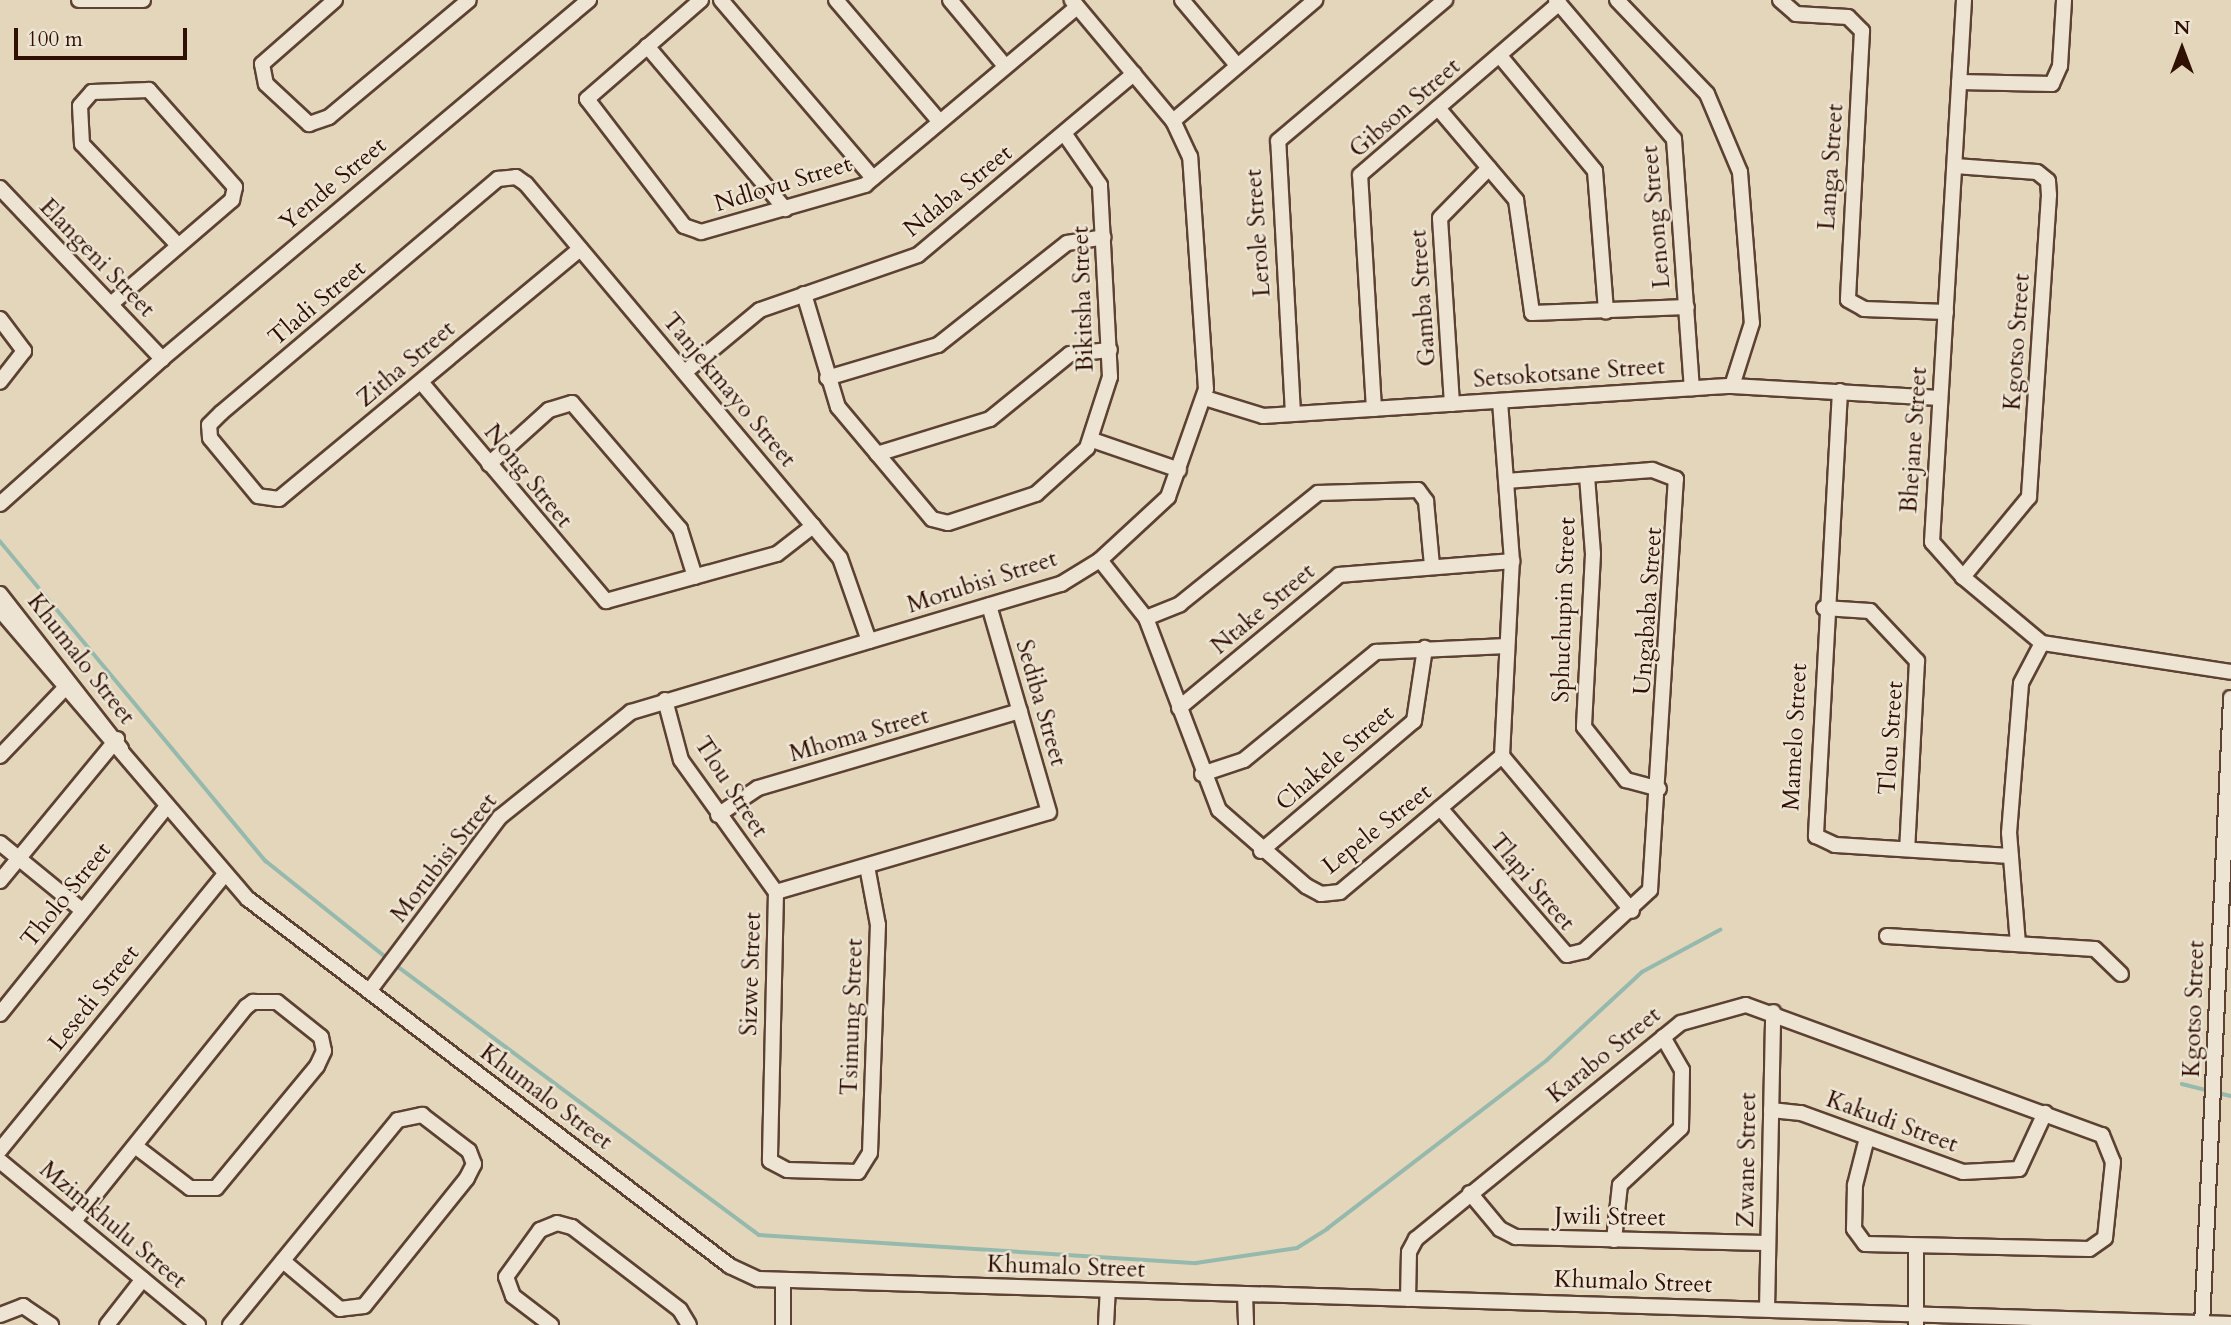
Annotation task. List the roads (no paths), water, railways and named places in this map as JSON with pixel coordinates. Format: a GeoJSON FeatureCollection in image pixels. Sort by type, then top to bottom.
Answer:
{"type":"FeatureCollection","features":[{"type":"Feature","properties":{"kind":"street"},"geometry":{"type":"LineString","coordinates":[[79,0],[143,0]]}},
{"type":"Feature","properties":{"kind":"street"},"geometry":{"type":"LineString","coordinates":[[335,0],[262,65],[266,84],[309,124],[329,117],[468,0]]}},
{"type":"Feature","properties":{"kind":"street","name":"Yende Street"},"geometry":{"type":"LineString","coordinates":[[0,491],[108,405],[589,0]]}},
{"type":"Feature","properties":{"kind":"street"},"geometry":{"type":"LineString","coordinates":[[701,0],[647,46],[785,209]]}},
{"type":"Feature","properties":{"kind":"street"},"geometry":{"type":"LineString","coordinates":[[721,0],[873,178]]}},
{"type":"Feature","properties":{"kind":"street"},"geometry":{"type":"LineString","coordinates":[[836,0],[939,121]]}},
{"type":"Feature","properties":{"kind":"street"},"geometry":{"type":"LineString","coordinates":[[950,0],[1005,66]]}},
{"type":"Feature","properties":{"kind":"street"},"geometry":{"type":"LineString","coordinates":[[1173,121],[1315,0]]}},
{"type":"Feature","properties":{"kind":"street","name":"Lerole Street"},"geometry":{"type":"LineString","coordinates":[[1293,414],[1278,141],[1445,0]]}},
{"type":"Feature","properties":{"kind":"street"},"geometry":{"type":"LineString","coordinates":[[1617,0],[1707,94],[1740,172],[1752,323],[1732,386]]}},
{"type":"Feature","properties":{"kind":"street","name":"Langa Street"},"geometry":{"type":"LineString","coordinates":[[1780,0],[1802,15],[1848,17],[1862,31],[1848,300],[1864,309],[1946,313]]}},
{"type":"Feature","properties":{"kind":"street","name":"Bhejane Street"},"geometry":{"type":"LineString","coordinates":[[1964,0],[1930,531],[1935,549],[1963,577],[2042,643]]}},
{"type":"Feature","properties":{"kind":"street"},"geometry":{"type":"LineString","coordinates":[[1959,82],[2052,84],[2060,66],[2064,0]]}},
{"type":"Feature","properties":{"kind":"street"},"geometry":{"type":"LineString","coordinates":[[1187,2],[1237,65]]}},
{"type":"Feature","properties":{"kind":"street","name":"Gibson Street"},"geometry":{"type":"LineString","coordinates":[[1374,409],[1358,183],[1366,167],[1500,56],[1557,2]]}},
{"type":"Feature","properties":{"kind":"street","name":"Lenong Street"},"geometry":{"type":"LineString","coordinates":[[1557,2],[1674,139],[1692,388]]}},
{"type":"Feature","properties":{"kind":"street","name":"Ndlovu Street"},"geometry":{"type":"LineString","coordinates":[[647,46],[592,88],[588,105],[684,226],[709,231],[785,209],[873,178],[1005,66],[1074,3]]}},
{"type":"Feature","properties":{"kind":"street","name":"Morubisi Street"},"geometry":{"type":"LineString","coordinates":[[370,990],[509,807],[624,717],[665,699],[1061,584],[1100,560],[1161,506],[1179,470],[1205,398],[1192,169],[1173,121],[1074,3]]}},
{"type":"Feature","properties":{"kind":"street"},"geometry":{"type":"LineString","coordinates":[[1500,56],[1595,171],[1606,312]]}},
{"type":"Feature","properties":{"kind":"street","name":"Ndaba Street"},"geometry":{"type":"LineString","coordinates":[[685,372],[750,316],[804,294],[918,255],[1134,74]]}},
{"type":"Feature","properties":{"kind":"street"},"geometry":{"type":"LineString","coordinates":[[111,304],[177,244],[232,200],[234,182],[149,90],[92,92],[80,106],[82,144],[177,244]]}},
{"type":"Feature","properties":{"kind":"street"},"geometry":{"type":"LineString","coordinates":[[1438,108],[1518,205],[1527,305],[1542,316],[1686,307]]}},
{"type":"Feature","properties":{"kind":"street","name":"Bikitsha Street"},"geometry":{"type":"LineString","coordinates":[[804,294],[827,378],[838,407],[926,514],[948,523],[1036,494],[1092,440],[1109,388],[1110,350],[1104,237],[1097,176],[1065,133]]}},
{"type":"Feature","properties":{"kind":"street","name":"Kgotso Street"},"geometry":{"type":"LineString","coordinates":[[1955,166],[2037,172],[2048,181],[2049,195],[2029,497],[1963,577]]}},
{"type":"Feature","properties":{"kind":"street","name":"Gamba Street"},"geometry":{"type":"LineString","coordinates":[[1452,404],[1440,218],[1489,168]]}},
{"type":"Feature","properties":{"kind":"street","name":"Tladi Street"},"geometry":{"type":"LineString","coordinates":[[258,496],[214,444],[208,431],[214,420],[498,179],[510,175],[526,184]]}},
{"type":"Feature","properties":{"kind":"street","name":"Tanjekmayo Street"},"geometry":{"type":"LineString","coordinates":[[526,184],[845,566],[869,641]]}},
{"type":"Feature","properties":{"kind":"street","name":"Elangeni Street"},"geometry":{"type":"LineString","coordinates":[[2,194],[162,359]]}},
{"type":"Feature","properties":{"kind":"street"},"geometry":{"type":"LineString","coordinates":[[827,378],[938,345],[1067,243],[1104,237]]}},
{"type":"Feature","properties":{"kind":"street","name":"Zitha Street"},"geometry":{"type":"LineString","coordinates":[[258,496],[279,499],[580,249]]}},
{"type":"Feature","properties":{"kind":"street"},"geometry":{"type":"LineString","coordinates":[[0,319],[24,351],[0,382]]}},
{"type":"Feature","properties":{"kind":"street"},"geometry":{"type":"LineString","coordinates":[[877,454],[990,419],[1070,354],[1110,350]]}},
{"type":"Feature","properties":{"kind":"street","name":"Nong Street"},"geometry":{"type":"LineString","coordinates":[[421,382],[601,599],[626,600],[695,577]]}},
{"type":"Feature","properties":{"kind":"street","name":"Setsokotsane Street"},"geometry":{"type":"LineString","coordinates":[[1205,398],[1255,415],[1732,386],[1940,398]]}},
{"type":"Feature","properties":{"kind":"street","name":"Mamelo Street"},"geometry":{"type":"LineString","coordinates":[[1840,391],[1824,608],[1813,829],[1826,844],[2011,856]]}},
{"type":"Feature","properties":{"kind":"street"},"geometry":{"type":"LineString","coordinates":[[1500,401],[1512,561],[1502,756],[1632,911]]}},
{"type":"Feature","properties":{"kind":"street"},"geometry":{"type":"LineString","coordinates":[[489,464],[549,410],[572,403],[680,529],[695,577],[777,554],[813,526]]}},
{"type":"Feature","properties":{"kind":"street","name":"Yende Street"},"geometry":{"type":"LineString","coordinates":[[0,504],[108,405]]}},
{"type":"Feature","properties":{"kind":"street"},"geometry":{"type":"LineString","coordinates":[[1092,440],[1179,470]]}},
{"type":"Feature","properties":{"kind":"street","name":"Ungababa Street"},"geometry":{"type":"LineString","coordinates":[[1506,481],[1661,470],[1678,485],[1652,884],[1632,911]]}},
{"type":"Feature","properties":{"kind":"street","name":"Sphuchupin Street"},"geometry":{"type":"LineString","coordinates":[[1587,476],[1593,554],[1584,727],[1626,780],[1660,789]]}},
{"type":"Feature","properties":{"kind":"street"},"geometry":{"type":"LineString","coordinates":[[1146,618],[1180,604],[1318,493],[1418,490],[1426,501],[1432,566]]}},
{"type":"Feature","properties":{"kind":"street","name":"Lepele Street"},"geometry":{"type":"LineString","coordinates":[[1100,560],[1146,618],[1202,774],[1223,816],[1261,851],[1306,886],[1333,894],[1502,756]]}},
{"type":"Feature","properties":{"kind":"street","name":"Ntake Street"},"geometry":{"type":"LineString","coordinates":[[1179,708],[1339,575],[1512,561]]}},
{"type":"Feature","properties":{"kind":"street","name":"Khumalo Street"},"geometry":{"type":"LineString","coordinates":[[0,594],[117,746],[223,875],[730,1266],[758,1279],[1767,1309],[1916,1319],[2231,1324]]}},
{"type":"Feature","properties":{"kind":"street","name":"Sediba Street"},"geometry":{"type":"LineString","coordinates":[[989,606],[1049,813]]}},
{"type":"Feature","properties":{"kind":"street","name":"Tlou Street"},"geometry":{"type":"LineString","coordinates":[[1824,608],[1870,611],[1917,661],[1907,849]]}},
{"type":"Feature","properties":{"kind":"street","name":"Khumalo Street"},"geometry":{"type":"LineString","coordinates":[[0,610],[64,689],[117,746]]}},
{"type":"Feature","properties":{"kind":"street"},"geometry":{"type":"LineString","coordinates":[[2018,944],[2011,856],[2022,676],[2042,643],[2231,672]]}},
{"type":"Feature","properties":{"kind":"street"},"geometry":{"type":"LineString","coordinates":[[1202,774],[1244,760],[1371,654],[1425,648],[1507,646]]}},
{"type":"Feature","properties":{"kind":"street","name":"Chakele Street"},"geometry":{"type":"LineString","coordinates":[[1261,851],[1414,721],[1425,648]]}},
{"type":"Feature","properties":{"kind":"street"},"geometry":{"type":"LineString","coordinates":[[0,756],[64,689]]}},
{"type":"Feature","properties":{"kind":"street","name":"Kgotso Street"},"geometry":{"type":"LineString","coordinates":[[2202,1323],[2231,698]]}},
{"type":"Feature","properties":{"kind":"street","name":"Tlou Street"},"geometry":{"type":"LineString","coordinates":[[665,699],[678,754],[718,815],[776,892]]}},
{"type":"Feature","properties":{"kind":"street","name":"Mhoma Street"},"geometry":{"type":"LineString","coordinates":[[718,815],[758,788],[1020,711]]}},
{"type":"Feature","properties":{"kind":"street"},"geometry":{"type":"LineString","coordinates":[[0,881],[117,746]]}},
{"type":"Feature","properties":{"kind":"street","name":"Tholo Street"},"geometry":{"type":"LineString","coordinates":[[0,1014],[167,806]]}},
{"type":"Feature","properties":{"kind":"street","name":"Tlapi Street"},"geometry":{"type":"LineString","coordinates":[[1440,808],[1567,955],[1584,951],[1632,911]]}},
{"type":"Feature","properties":{"kind":"street","name":"Sizwe Street"},"geometry":{"type":"LineString","coordinates":[[863,1170],[787,1170],[770,1161],[776,892],[1049,813]]}},
{"type":"Feature","properties":{"kind":"street"},"geometry":{"type":"LineString","coordinates":[[0,843],[82,910]]}},
{"type":"Feature","properties":{"kind":"street","name":"Tsimung Street"},"geometry":{"type":"LineString","coordinates":[[863,1170],[870,1153],[878,925],[867,866]]}},
{"type":"Feature","properties":{"kind":"street","name":"Lesedi Street"},"geometry":{"type":"LineString","coordinates":[[0,1150],[223,875]]}},
{"type":"Feature","properties":{"kind":"street"},"geometry":{"type":"LineString","coordinates":[[1887,936],[2095,949],[2122,974]]}},
{"type":"Feature","properties":{"kind":"street"},"geometry":{"type":"LineString","coordinates":[[74,1221],[135,1146],[253,1002],[277,1002],[321,1037],[324,1051],[317,1066],[216,1188],[190,1188],[135,1146]]}},
{"type":"Feature","properties":{"kind":"street","name":"Karabo Street"},"geometry":{"type":"LineString","coordinates":[[1408,1299],[1411,1244],[1662,1037],[1690,1018],[1739,1006],[1773,1012],[2045,1113],[2107,1139],[2112,1174],[2105,1238],[2095,1248],[1916,1247]]}},
{"type":"Feature","properties":{"kind":"street","name":"Zwane Street"},"geometry":{"type":"LineString","coordinates":[[1767,1309],[1773,1012]]}},
{"type":"Feature","properties":{"kind":"street"},"geometry":{"type":"LineString","coordinates":[[1614,1240],[1620,1185],[1681,1128],[1682,1070],[1662,1037]]}},
{"type":"Feature","properties":{"kind":"street","name":"Kakudi Street"},"geometry":{"type":"LineString","coordinates":[[1770,1110],[1801,1113],[1950,1169],[2007,1172],[2023,1165],[2045,1113]]}},
{"type":"Feature","properties":{"kind":"street"},"geometry":{"type":"LineString","coordinates":[[230,1325],[403,1116],[422,1115],[469,1151],[474,1164],[467,1178],[364,1306],[340,1309],[283,1261]]}},
{"type":"Feature","properties":{"kind":"street"},"geometry":{"type":"LineString","coordinates":[[1867,1138],[1855,1185],[1855,1235],[1874,1246],[1916,1247],[1916,1319]]}},
{"type":"Feature","properties":{"kind":"street","name":"Mzimkhulu Street"},"geometry":{"type":"LineString","coordinates":[[0,1161],[198,1325]]}},
{"type":"Feature","properties":{"kind":"street","name":"Jwili Street"},"geometry":{"type":"LineString","coordinates":[[1470,1193],[1507,1235],[1768,1243]]}},
{"type":"Feature","properties":{"kind":"street"},"geometry":{"type":"LineString","coordinates":[[551,1325],[513,1296],[506,1277],[540,1230],[557,1223],[572,1227],[680,1310],[689,1325]]}},
{"type":"Feature","properties":{"kind":"street"},"geometry":{"type":"LineString","coordinates":[[107,1325],[143,1279]]}},
{"type":"Feature","properties":{"kind":"street"},"geometry":{"type":"LineString","coordinates":[[783,1281],[783,1325]]}},
{"type":"Feature","properties":{"kind":"street"},"geometry":{"type":"LineString","coordinates":[[1106,1325],[1108,1290]]}},
{"type":"Feature","properties":{"kind":"street"},"geometry":{"type":"LineString","coordinates":[[1245,1294],[1246,1325]]}},
{"type":"Feature","properties":{"kind":"street"},"geometry":{"type":"LineString","coordinates":[[0,1315],[23,1306],[51,1325]]}},
{"type":"Feature","properties":{"kind":"waterway"},"geometry":{"type":"LineString","coordinates":[[0,541],[266,861],[387,958]]}},
{"type":"Feature","properties":{"kind":"waterway"},"geometry":{"type":"LineString","coordinates":[[393,963],[759,1235],[1196,1263],[1297,1248],[1327,1229],[1547,1060],[1642,972],[1720,930]]}},
{"type":"Feature","properties":{"kind":"waterway"},"geometry":{"type":"LineString","coordinates":[[2182,1084],[2210,1091]]}},
{"type":"Feature","properties":{"kind":"waterway"},"geometry":{"type":"LineString","coordinates":[[2218,1093],[2231,1096]]}}]}
